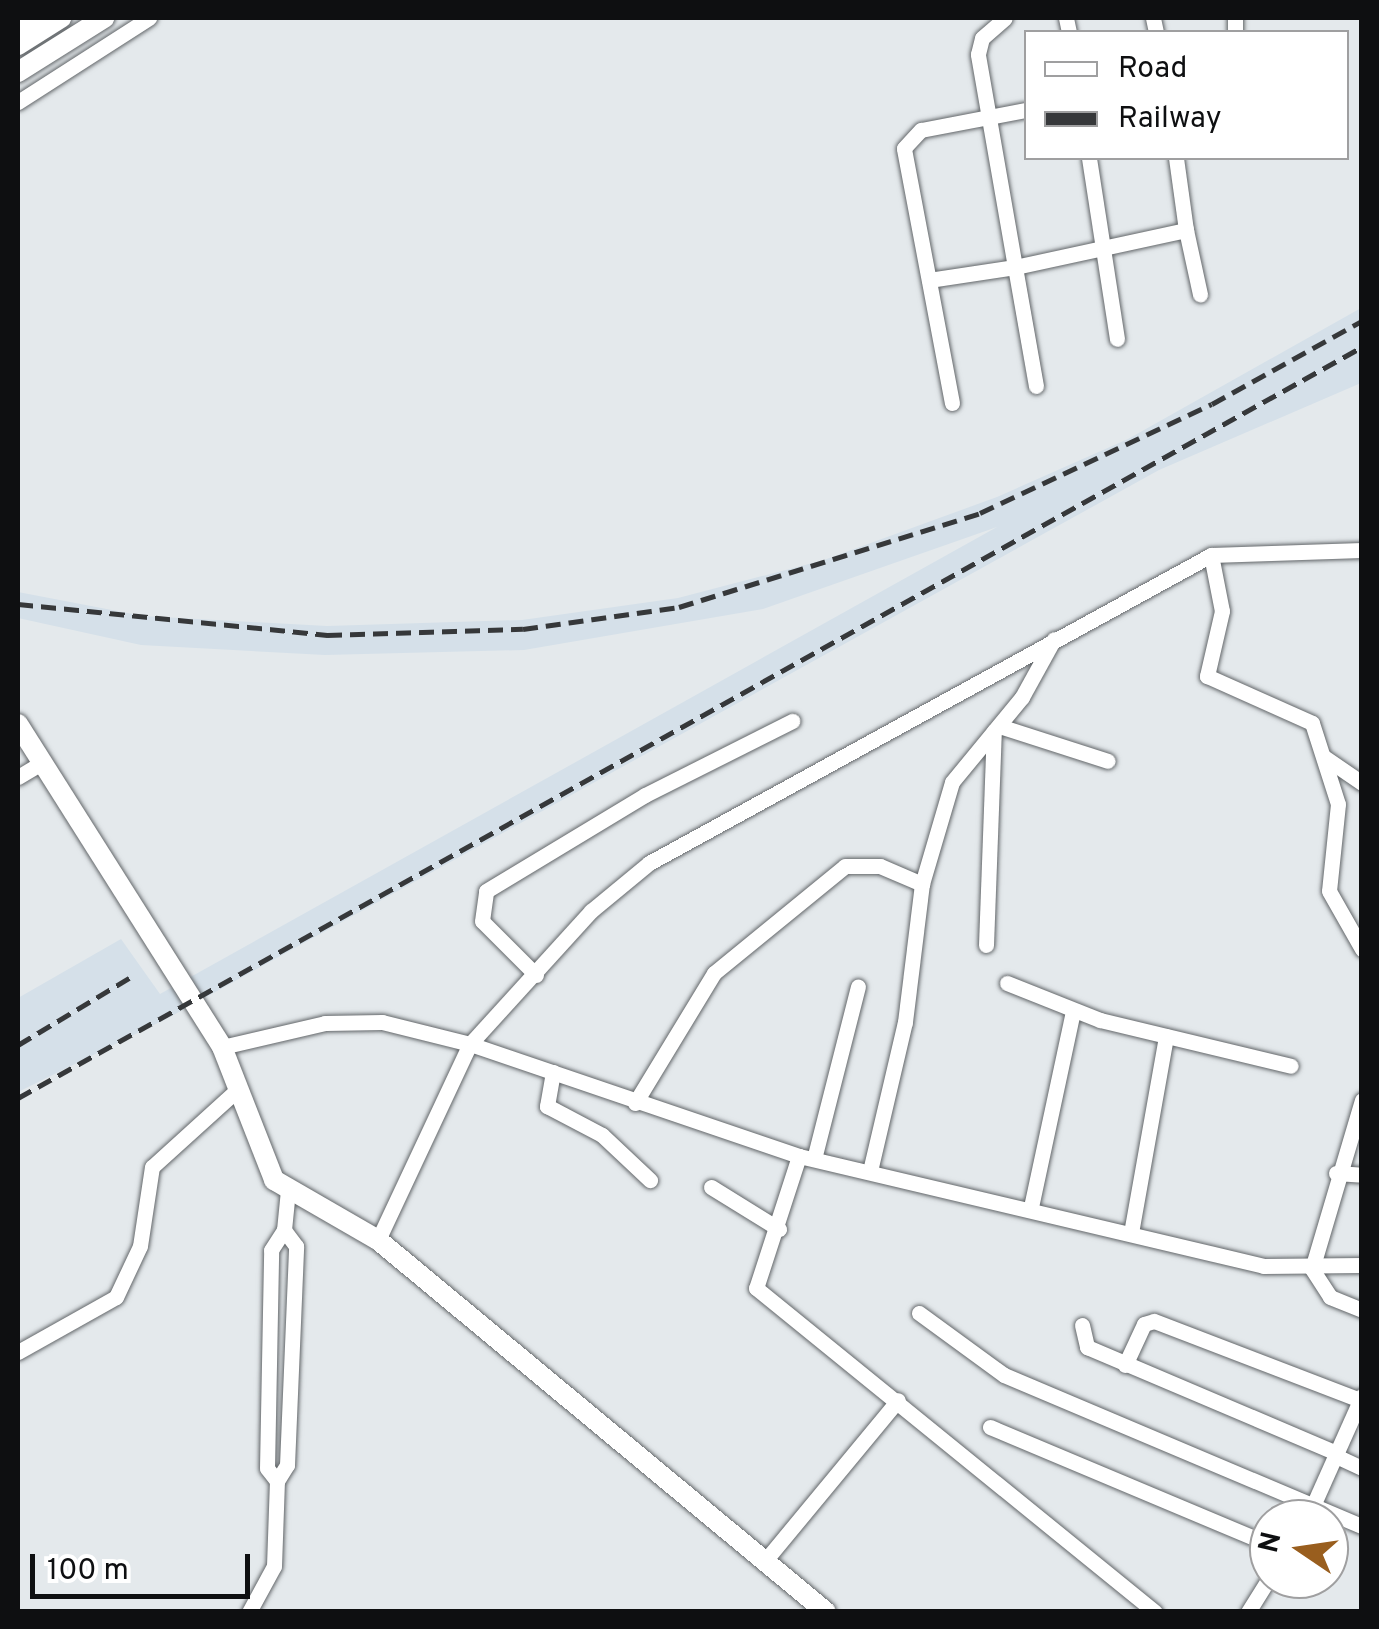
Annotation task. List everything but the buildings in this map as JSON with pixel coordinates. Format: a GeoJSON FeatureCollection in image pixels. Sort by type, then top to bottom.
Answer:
{"type":"FeatureCollection","features":[{"type":"Feature","properties":{"kind":"street"},"geometry":{"type":"LineString","coordinates":[[18,28],[35,18]]}},
{"type":"Feature","properties":{"kind":"street"},"geometry":{"type":"LineString","coordinates":[[18,45],[61,18]]}},
{"type":"Feature","properties":{"kind":"street"},"geometry":{"type":"LineString","coordinates":[[18,72],[104,18]]}},
{"type":"Feature","properties":{"kind":"street"},"geometry":{"type":"LineString","coordinates":[[18,102],[149,18]]}},
{"type":"Feature","properties":{"kind":"street"},"geometry":{"type":"LineString","coordinates":[[1005,18],[979,44],[1036,386]]}},
{"type":"Feature","properties":{"kind":"street"},"geometry":{"type":"LineString","coordinates":[[952,403],[907,140],[1024,110]]}},
{"type":"Feature","properties":{"kind":"street"},"geometry":{"type":"LineString","coordinates":[[1089,160],[1118,339]]}},
{"type":"Feature","properties":{"kind":"street"},"geometry":{"type":"LineString","coordinates":[[1176,160],[1200,294]]}},
{"type":"Feature","properties":{"kind":"street"},"geometry":{"type":"LineString","coordinates":[[929,280],[1015,267],[1186,230]]}},
{"type":"Feature","properties":{"kind":"street"},"geometry":{"type":"LineString","coordinates":[[378,1240],[470,1044],[591,911],[650,863],[1211,555],[1362,550]]}},
{"type":"Feature","properties":{"kind":"street"},"geometry":{"type":"LineString","coordinates":[[1211,555],[1222,610],[1207,676],[1304,716],[1324,757],[1339,816],[1329,890],[1362,948]]}},
{"type":"Feature","properties":{"kind":"street"},"geometry":{"type":"LineString","coordinates":[[870,1171],[905,1022],[922,884],[944,797],[996,729],[1054,639]]}},
{"type":"Feature","properties":{"kind":"street"},"geometry":{"type":"LineString","coordinates":[[536,975],[482,922],[486,891],[646,795],[792,721]]}},
{"type":"Feature","properties":{"kind":"street"},"geometry":{"type":"LineString","coordinates":[[18,724],[222,1047],[261,1158],[288,1190],[317,1198],[378,1240],[826,1612]]}},
{"type":"Feature","properties":{"kind":"street"},"geometry":{"type":"LineString","coordinates":[[996,729],[1108,761]]}},
{"type":"Feature","properties":{"kind":"street"},"geometry":{"type":"LineString","coordinates":[[986,945],[996,729]]}},
{"type":"Feature","properties":{"kind":"street"},"geometry":{"type":"LineString","coordinates":[[1324,757],[1362,783]]}},
{"type":"Feature","properties":{"kind":"street"},"geometry":{"type":"LineString","coordinates":[[18,777],[40,764]]}},
{"type":"Feature","properties":{"kind":"street"},"geometry":{"type":"LineString","coordinates":[[635,1102],[714,973],[845,866],[880,866],[922,884]]}},
{"type":"Feature","properties":{"kind":"street"},"geometry":{"type":"LineString","coordinates":[[1007,983],[1073,1011],[1290,1066]]}},
{"type":"Feature","properties":{"kind":"street"},"geometry":{"type":"LineString","coordinates":[[858,986],[806,1157],[756,1288],[1155,1612]]}},
{"type":"Feature","properties":{"kind":"street"},"geometry":{"type":"LineString","coordinates":[[1031,1207],[1073,1011]]}},
{"type":"Feature","properties":{"kind":"street"},"geometry":{"type":"LineString","coordinates":[[222,1047],[326,1023],[382,1022],[470,1044],[806,1157],[1031,1207],[1263,1266],[1362,1265]]}},
{"type":"Feature","properties":{"kind":"street"},"geometry":{"type":"LineString","coordinates":[[1131,1233],[1166,1036]]}},
{"type":"Feature","properties":{"kind":"street"},"geometry":{"type":"LineString","coordinates":[[553,1072],[547,1106],[602,1135],[650,1180]]}},
{"type":"Feature","properties":{"kind":"street"},"geometry":{"type":"LineString","coordinates":[[18,1352],[116,1297],[140,1246],[152,1167],[238,1090]]}},
{"type":"Feature","properties":{"kind":"street"},"geometry":{"type":"LineString","coordinates":[[1362,1100],[1336,1174],[1312,1268],[1330,1297],[1362,1310]]}},
{"type":"Feature","properties":{"kind":"street"},"geometry":{"type":"LineString","coordinates":[[1336,1174],[1362,1175]]}},
{"type":"Feature","properties":{"kind":"street"},"geometry":{"type":"LineString","coordinates":[[711,1188],[779,1229]]}},
{"type":"Feature","properties":{"kind":"street"},"geometry":{"type":"LineString","coordinates":[[277,1480],[267,1468],[271,1250],[284,1230],[288,1190]]}},
{"type":"Feature","properties":{"kind":"street"},"geometry":{"type":"LineString","coordinates":[[250,1612],[274,1566],[277,1480],[286,1466],[296,1246],[284,1230]]}},
{"type":"Feature","properties":{"kind":"street"},"geometry":{"type":"LineString","coordinates":[[919,1313],[1004,1374],[1283,1499]]}},
{"type":"Feature","properties":{"kind":"street"},"geometry":{"type":"LineString","coordinates":[[1124,1366],[1144,1324],[1154,1321],[1361,1399],[1317,1499]]}},
{"type":"Feature","properties":{"kind":"street"},"geometry":{"type":"LineString","coordinates":[[1082,1324],[1087,1347],[1362,1468]]}},
{"type":"Feature","properties":{"kind":"street"},"geometry":{"type":"LineString","coordinates":[[764,1562],[898,1400]]}},
{"type":"Feature","properties":{"kind":"street"},"geometry":{"type":"LineString","coordinates":[[990,1427],[1249,1536]]}},
{"type":"Feature","properties":{"kind":"shaded area"},"geometry":{"type":"Polygon","coordinates":[[[1361,308],[1361,383],[1159,470],[170,1017],[18,1092],[18,998],[121,939],[160,994],[997,527],[763,609],[524,650],[325,655],[141,645],[18,618],[18,592],[143,616],[327,626],[522,620],[678,598],[824,560],[997,497],[1128,439],[1361,308]]]}},
{"type":"Feature","properties":{"kind":"railway"},"geometry":{"type":"LineString","coordinates":[[18,604],[327,635],[523,629],[679,607],[980,513],[1212,404],[1362,321]]}},
{"type":"Feature","properties":{"kind":"railway"},"geometry":{"type":"LineString","coordinates":[[18,1098],[1362,347]]}},
{"type":"Feature","properties":{"kind":"railway"},"geometry":{"type":"LineString","coordinates":[[18,1045],[129,978]]}}]}
